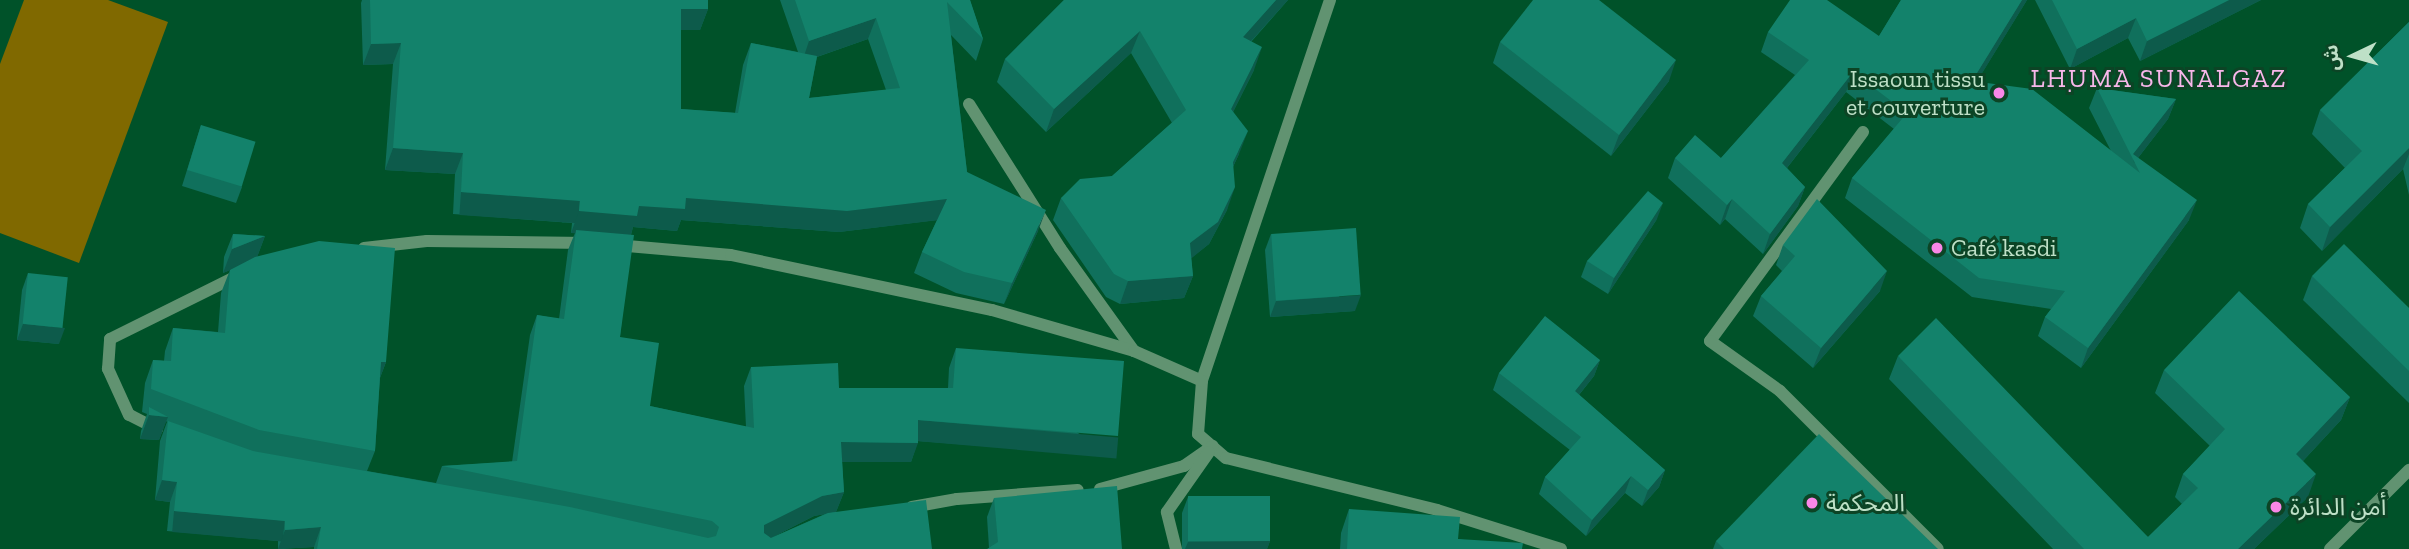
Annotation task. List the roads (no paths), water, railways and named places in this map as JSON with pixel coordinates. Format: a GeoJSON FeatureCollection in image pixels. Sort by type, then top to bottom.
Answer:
{"type":"FeatureCollection","features":[{"type":"Feature","properties":{"kind":"street"},"geometry":{"type":"LineString","coordinates":[[1330,0],[1202,381],[1198,434],[1226,458],[1437,510],[1561,549]]}},
{"type":"Feature","properties":{"kind":"street"},"geometry":{"type":"LineString","coordinates":[[969,104],[1060,248],[1134,351]]}},
{"type":"Feature","properties":{"kind":"street"},"geometry":{"type":"LineString","coordinates":[[1863,132],[1710,341],[1780,391],[1938,549]]}},
{"type":"Feature","properties":{"kind":"street"},"geometry":{"type":"LineString","coordinates":[[347,250],[427,241],[564,241],[731,255],[992,310],[1134,351],[1202,381]]}},
{"type":"Feature","properties":{"kind":"street"},"geometry":{"type":"LineString","coordinates":[[176,437],[129,415],[108,369],[110,339],[257,269]]}},
{"type":"Feature","properties":{"kind":"street"},"geometry":{"type":"LineString","coordinates":[[894,510],[957,499],[1117,487],[1184,466],[1213,446]]}},
{"type":"Feature","properties":{"kind":"street"},"geometry":{"type":"LineString","coordinates":[[1176,549],[1167,512],[1213,446]]}},
{"type":"Feature","properties":{"kind":"street"},"geometry":{"type":"LineString","coordinates":[[2330,549],[2409,470]]}},
{"type":"Feature","properties":{"kind":"place","name":"Issaoun tissu et couverture"},"geometry":{"type":"Point","coordinates":[1999,93]}},
{"type":"Feature","properties":{"kind":"place","name":"Café kasdi"},"geometry":{"type":"Point","coordinates":[1937,248]}},
{"type":"Feature","properties":{"kind":"place","name":"المحكمة"},"geometry":{"type":"Point","coordinates":[1812,503]}},
{"type":"Feature","properties":{"kind":"place","name":"أمن الدائرة"},"geometry":{"type":"Point","coordinates":[2276,507]}},
{"type":"Feature","properties":{"kind":"district","name":"LḤUMA SUNALGAZ"},"geometry":{"type":"Point","coordinates":[2159,79]}}]}
